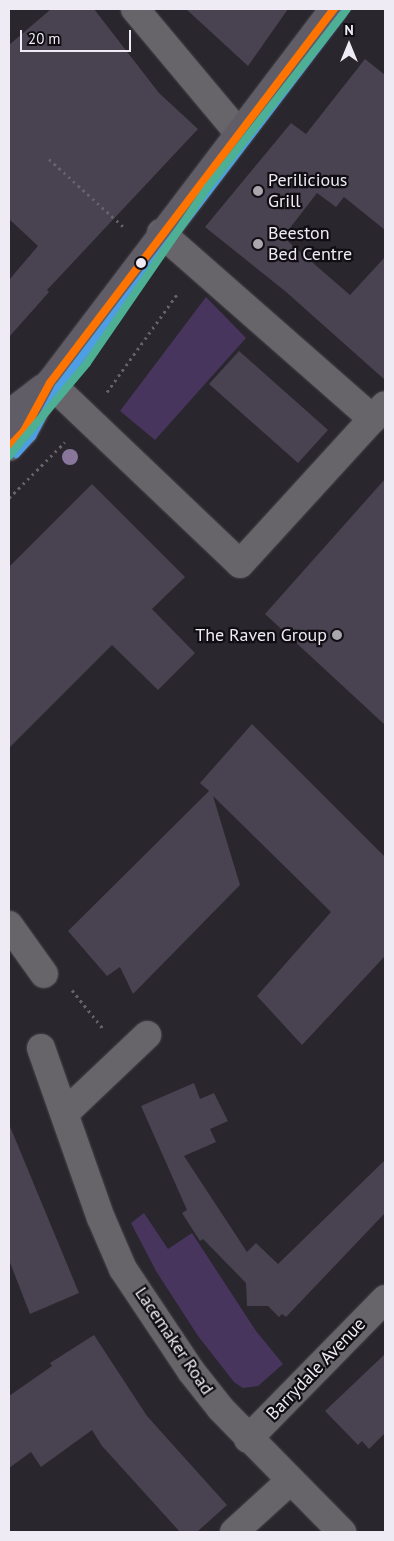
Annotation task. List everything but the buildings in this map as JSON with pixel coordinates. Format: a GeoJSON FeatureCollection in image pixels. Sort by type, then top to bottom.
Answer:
{"type":"FeatureCollection","features":[{"type":"Feature","properties":{"kind":"main road"},"geometry":{"type":"LineString","coordinates":[[9,447],[24,431],[50,383],[155,241],[334,9]]}},
{"type":"Feature","properties":{"kind":"main road"},"geometry":{"type":"LineString","coordinates":[[9,414],[50,383]]}},
{"type":"Feature","properties":{"kind":"street"},"geometry":{"type":"LineString","coordinates":[[134,9],[238,132]]}},
{"type":"Feature","properties":{"kind":"street"},"geometry":{"type":"LineString","coordinates":[[50,383],[240,564],[379,412],[218,284],[189,258],[155,241]]}},
{"type":"Feature","properties":{"kind":"street"},"geometry":{"type":"LineString","coordinates":[[9,925],[44,974]]}},
{"type":"Feature","properties":{"kind":"street"},"geometry":{"type":"LineString","coordinates":[[66,1112],[148,1035]]}},
{"type":"Feature","properties":{"kind":"street","name":"Lacemaker Road"},"geometry":{"type":"LineString","coordinates":[[41,1048],[66,1112],[101,1218],[123,1269],[191,1371],[248,1439],[289,1482],[342,1532]]}},
{"type":"Feature","properties":{"kind":"street","name":"Barrydale Avenue"},"geometry":{"type":"LineString","coordinates":[[248,1439],[385,1299]]}},
{"type":"Feature","properties":{"kind":"street"},"geometry":{"type":"LineString","coordinates":[[234,1532],[289,1482]]}},
{"type":"Feature","properties":{"kind":"path"},"geometry":{"type":"LineString","coordinates":[[49,159],[155,241]]}},
{"type":"Feature","properties":{"kind":"path"},"geometry":{"type":"LineString","coordinates":[[9,498],[88,419],[183,287],[189,258]]}},
{"type":"Feature","properties":{"kind":"path"},"geometry":{"type":"LineString","coordinates":[[44,974],[67,982],[125,1057]]}},
{"type":"Feature","properties":{"kind":"shaded area"},"geometry":{"type":"Polygon","coordinates":[[[206,297],[246,338],[155,440],[120,411],[206,297]]]}},
{"type":"Feature","properties":{"kind":"shaded area"},"geometry":{"type":"Polygon","coordinates":[[[144,1213],[168,1249],[192,1233],[256,1331],[283,1364],[258,1386],[243,1388],[234,1382],[198,1336],[156,1271],[131,1223],[144,1213]]]}},
{"type":"Feature","properties":{"kind":"transit line"},"geometry":{"type":"LineString","coordinates":[[9,447],[24,431],[50,383],[334,9]]}},
{"type":"Feature","properties":{"kind":"transit line"},"geometry":{"type":"LineString","coordinates":[[9,456],[87,363],[208,187],[347,9]]}},
{"type":"Feature","properties":{"kind":"transit line"},"geometry":{"type":"LineString","coordinates":[[16,454],[32,436],[58,388],[342,15]]}},
{"type":"Feature","properties":{"kind":"place","name":"Perilicious Grill"},"geometry":{"type":"Point","coordinates":[258,191]}},
{"type":"Feature","properties":{"kind":"place","name":"Beeston Bed Centre"},"geometry":{"type":"Point","coordinates":[258,244]}},
{"type":"Feature","properties":{"kind":"place","name":"The Raven Group"},"geometry":{"type":"Point","coordinates":[337,635]}}]}
